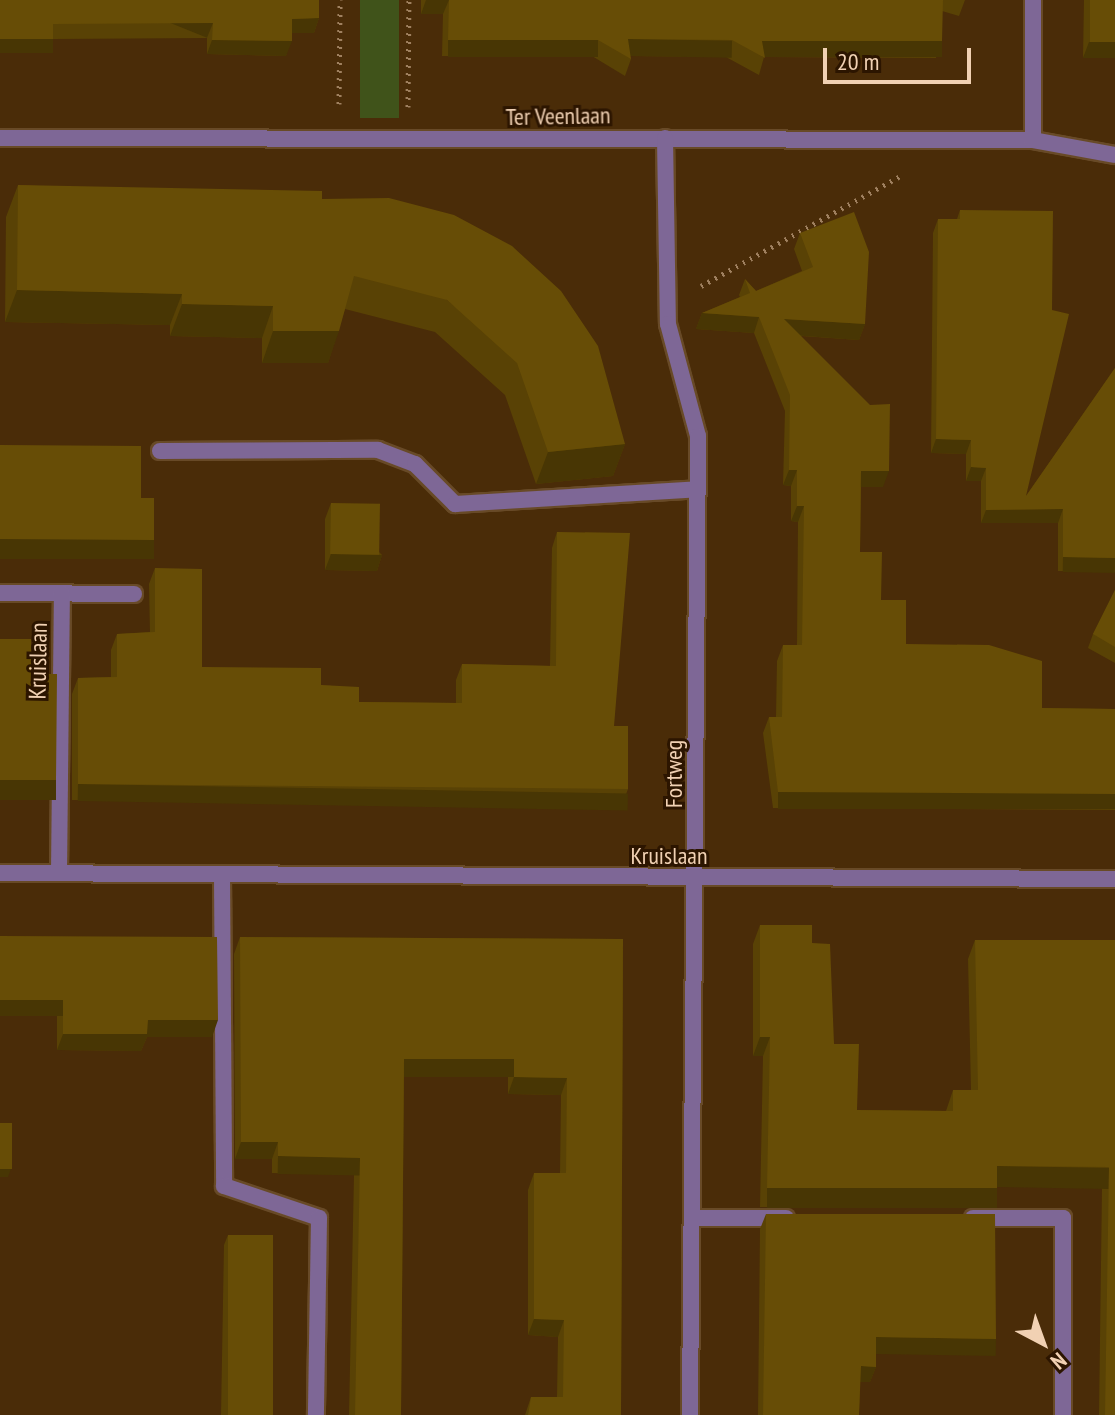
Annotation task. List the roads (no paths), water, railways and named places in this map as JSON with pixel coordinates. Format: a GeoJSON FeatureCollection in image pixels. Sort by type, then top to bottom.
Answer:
{"type":"FeatureCollection","features":[{"type":"Feature","properties":{"kind":"street"},"geometry":{"type":"LineString","coordinates":[[1033,0],[1033,140]]}},
{"type":"Feature","properties":{"kind":"street","name":"Ter Veenlaan"},"geometry":{"type":"LineString","coordinates":[[0,138],[408,142],[665,138],[1033,140],[1115,155]]}},
{"type":"Feature","properties":{"kind":"street","name":"Fortweg"},"geometry":{"type":"LineString","coordinates":[[665,138],[668,305],[698,436],[697,881],[690,1415]]}},
{"type":"Feature","properties":{"kind":"street"},"geometry":{"type":"LineString","coordinates":[[160,451],[378,450],[415,464],[455,504],[698,489]]}},
{"type":"Feature","properties":{"kind":"street","name":"Kruislaan"},"geometry":{"type":"LineString","coordinates":[[0,593],[134,594]]}},
{"type":"Feature","properties":{"kind":"street","name":"Kruislaan"},"geometry":{"type":"LineString","coordinates":[[59,873],[62,593]]}},
{"type":"Feature","properties":{"kind":"street","name":"Kruislaan"},"geometry":{"type":"LineString","coordinates":[[0,873],[697,881],[1115,879]]}},
{"type":"Feature","properties":{"kind":"street"},"geometry":{"type":"LineString","coordinates":[[222,876],[224,1186],[319,1218],[316,1415]]}},
{"type":"Feature","properties":{"kind":"street"},"geometry":{"type":"LineString","coordinates":[[692,1218],[800,1218]]}},
{"type":"Feature","properties":{"kind":"street"},"geometry":{"type":"LineString","coordinates":[[955,1218],[1063,1218],[1063,1415]]}}]}
